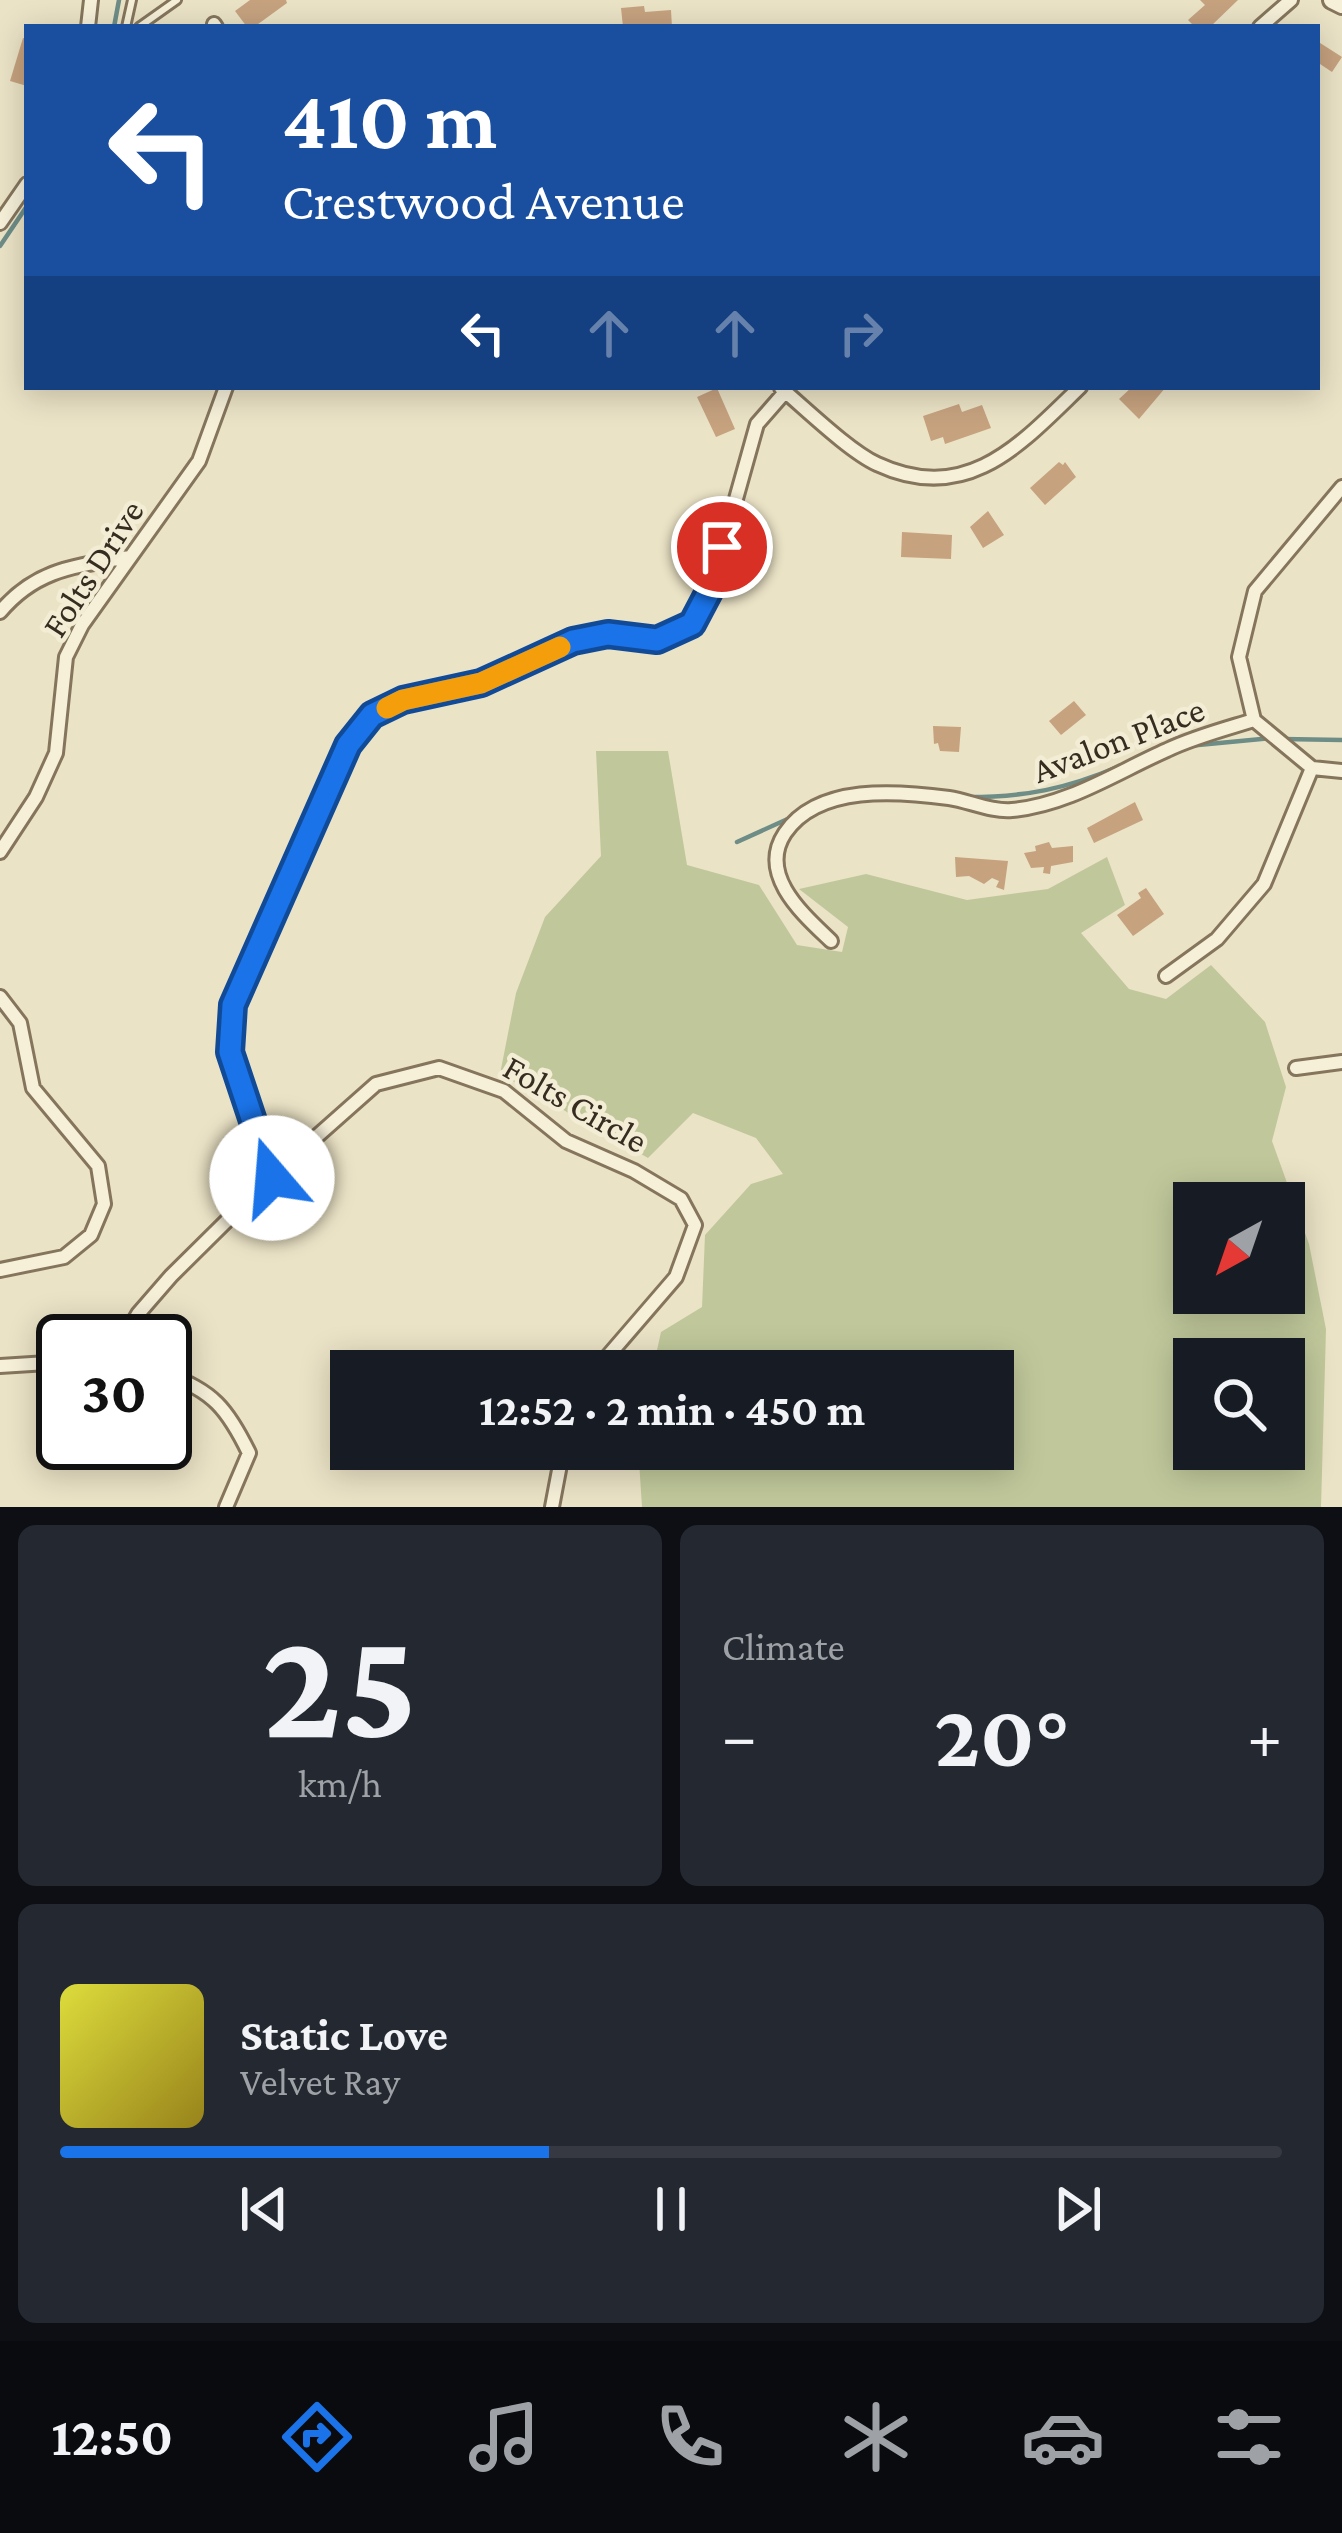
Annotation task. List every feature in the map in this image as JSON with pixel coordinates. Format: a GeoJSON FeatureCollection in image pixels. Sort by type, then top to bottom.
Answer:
{"type":"FeatureCollection","features":[{"type":"Feature","properties":{"kind":"street"},"geometry":{"type":"LineString","coordinates":[[1263,24],[1291,0]]}},
{"type":"Feature","properties":{"kind":"street"},"geometry":{"type":"LineString","coordinates":[[1332,0],[1342,5]]}},
{"type":"Feature","properties":{"kind":"street"},"geometry":{"type":"LineString","coordinates":[[0,223],[24,188]]}},
{"type":"Feature","properties":{"kind":"street","name":"Folts Drive"},"geometry":{"type":"LineString","coordinates":[[0,852],[36,796],[56,753],[66,657],[82,625],[199,461],[225,390]]}},
{"type":"Feature","properties":{"kind":"street"},"geometry":{"type":"LineString","coordinates":[[272,1178],[230,1052],[233,1005],[348,745],[372,715],[403,700],[481,683],[573,641],[608,634],[657,640],[692,624],[711,588],[757,424],[782,390],[876,464],[917,474],[961,477],[992,465],[1029,437],[1076,390]]}},
{"type":"Feature","properties":{"kind":"street"},"geometry":{"type":"LineString","coordinates":[[1342,487],[1256,591],[1239,657],[1254,720],[1312,768],[1342,771]]}},
{"type":"Feature","properties":{"kind":"street"},"geometry":{"type":"LineString","coordinates":[[0,612],[14,596],[55,569],[130,557]]}},
{"type":"Feature","properties":{"kind":"street","name":"Avalon Place"},"geometry":{"type":"LineString","coordinates":[[831,941],[793,903],[776,861],[778,843],[790,825],[813,809],[868,793],[949,798],[1010,811],[1083,792],[1170,748],[1254,720]]}},
{"type":"Feature","properties":{"kind":"street"},"geometry":{"type":"LineString","coordinates":[[1166,976],[1217,939],[1264,884],[1312,768]]}},
{"type":"Feature","properties":{"kind":"street"},"geometry":{"type":"LineString","coordinates":[[0,997],[20,1023],[33,1088],[98,1166],[104,1204],[91,1235],[64,1257],[0,1270]]}},
{"type":"Feature","properties":{"kind":"street"},"geometry":{"type":"LineString","coordinates":[[1296,1068],[1342,1062]]}},
{"type":"Feature","properties":{"kind":"street","name":"Folts Circle"},"geometry":{"type":"LineString","coordinates":[[138,1314],[272,1178],[376,1084],[439,1069],[504,1091],[566,1141],[634,1171],[681,1199],[695,1225],[676,1277],[613,1350]]}},
{"type":"Feature","properties":{"kind":"street"},"geometry":{"type":"LineString","coordinates":[[0,1366],[36,1364]]}},
{"type":"Feature","properties":{"kind":"street"},"geometry":{"type":"LineString","coordinates":[[192,1387],[228,1410],[249,1453],[226,1507]]}},
{"type":"Feature","properties":{"kind":"street"},"geometry":{"type":"LineString","coordinates":[[552,1507],[558,1470]]}},
{"type":"Feature","properties":{"kind":"lane"},"geometry":{"type":"LineString","coordinates":[[143,24],[178,0]]}},
{"type":"Feature","properties":{"kind":"green space"},"geometry":{"type":"Polygon","coordinates":[[[596,751],[668,751],[687,865],[759,885],[797,945],[842,952],[848,927],[799,889],[866,874],[967,900],[1048,889],[1107,857],[1125,905],[1081,933],[1129,989],[1166,999],[1211,965],[1265,1022],[1286,1087],[1272,1141],[1287,1182],[1173,1182],[1173,1314],[1305,1314],[1305,1233],[1326,1329],[1321,1507],[642,1507],[640,1470],[1014,1470],[1014,1350],[657,1350],[661,1332],[702,1307],[705,1235],[751,1184],[783,1174],[756,1138],[693,1113],[648,1158],[500,1074],[516,993],[545,917],[601,856],[596,751]]]}},
{"type":"Feature","properties":{"kind":"building"},"geometry":{"type":"Polygon","coordinates":[[[250,0],[287,3],[258,24],[245,24],[235,11],[250,0]]]}},
{"type":"Feature","properties":{"kind":"building"},"geometry":{"type":"Polygon","coordinates":[[[1200,0],[1238,0],[1213,24],[1192,24],[1188,20],[1205,5],[1200,0]]]}},
{"type":"Feature","properties":{"kind":"building"},"geometry":{"type":"Polygon","coordinates":[[[621,8],[671,10],[672,24],[623,24],[621,8]]]}},
{"type":"Feature","properties":{"kind":"building"},"geometry":{"type":"Polygon","coordinates":[[[23,38],[24,38],[24,85],[10,81],[23,38]]]}},
{"type":"Feature","properties":{"kind":"building"},"geometry":{"type":"Polygon","coordinates":[[[1320,43],[1342,57],[1332,72],[1320,64],[1320,43]]]}},
{"type":"Feature","properties":{"kind":"building"},"geometry":{"type":"Polygon","coordinates":[[[718,390],[735,429],[716,437],[697,397],[718,390]]]}},
{"type":"Feature","properties":{"kind":"building"},"geometry":{"type":"Polygon","coordinates":[[[1129,390],[1163,390],[1139,419],[1119,399],[1129,390]]]}},
{"type":"Feature","properties":{"kind":"building"},"geometry":{"type":"Polygon","coordinates":[[[959,404],[962,412],[982,405],[991,428],[945,444],[943,437],[931,441],[923,416],[959,404]]]}},
{"type":"Feature","properties":{"kind":"building"},"geometry":{"type":"Polygon","coordinates":[[[1065,462],[1076,477],[1045,505],[1030,488],[1065,462]]]}},
{"type":"Feature","properties":{"kind":"building"},"geometry":{"type":"Polygon","coordinates":[[[988,511],[1004,535],[983,548],[970,527],[988,511]]]}},
{"type":"Feature","properties":{"kind":"building"},"geometry":{"type":"Polygon","coordinates":[[[902,532],[952,535],[951,559],[901,557],[902,532]]]}},
{"type":"Feature","properties":{"kind":"building"},"geometry":{"type":"Polygon","coordinates":[[[1074,701],[1086,715],[1061,735],[1049,721],[1074,701]]]}},
{"type":"Feature","properties":{"kind":"building"},"geometry":{"type":"Polygon","coordinates":[[[933,726],[961,727],[959,752],[940,751],[938,743],[934,744],[933,726]]]}},
{"type":"Feature","properties":{"kind":"building"},"geometry":{"type":"Polygon","coordinates":[[[1135,802],[1143,820],[1094,843],[1087,828],[1135,802]]]}},
{"type":"Feature","properties":{"kind":"building"},"geometry":{"type":"Polygon","coordinates":[[[1049,842],[1052,848],[1073,846],[1073,862],[1051,866],[1050,874],[1043,873],[1044,867],[1031,868],[1024,853],[1049,842]]]}},
{"type":"Feature","properties":{"kind":"building"},"geometry":{"type":"Polygon","coordinates":[[[955,857],[1008,861],[1004,890],[992,878],[984,884],[969,876],[956,877],[955,857]]]}},
{"type":"Feature","properties":{"kind":"building"},"geometry":{"type":"Polygon","coordinates":[[[1146,888],[1164,914],[1133,936],[1117,915],[1141,898],[1138,893],[1146,888]]]}},
{"type":"Feature","properties":{"kind":"waterway"},"geometry":{"type":"LineString","coordinates":[[115,24],[119,0]]}},
{"type":"Feature","properties":{"kind":"waterway"},"geometry":{"type":"LineString","coordinates":[[0,246],[24,210]]}},
{"type":"Feature","properties":{"kind":"waterway"},"geometry":{"type":"LineString","coordinates":[[1188,746],[1272,738]]}},
{"type":"Feature","properties":{"kind":"waterway"},"geometry":{"type":"LineString","coordinates":[[1283,739],[1342,740]]}},
{"type":"Feature","properties":{"kind":"waterway"},"geometry":{"type":"LineString","coordinates":[[968,797],[1046,790],[1120,766]]}},
{"type":"Feature","properties":{"kind":"waterway"},"geometry":{"type":"LineString","coordinates":[[737,842],[792,817]]}},
{"type":"Feature","properties":{"kind":"slow traffic"},"geometry":{"type":"LineString","coordinates":[[387,708],[403,700],[481,683],[560,647]]}},
{"type":"Feature","properties":{"kind":"route"},"geometry":{"type":"LineString","coordinates":[[272,1178],[230,1052],[233,1005],[348,745],[372,715],[403,700],[481,683],[573,641],[608,634],[657,640],[692,624],[711,588],[722,547]]}}]}
